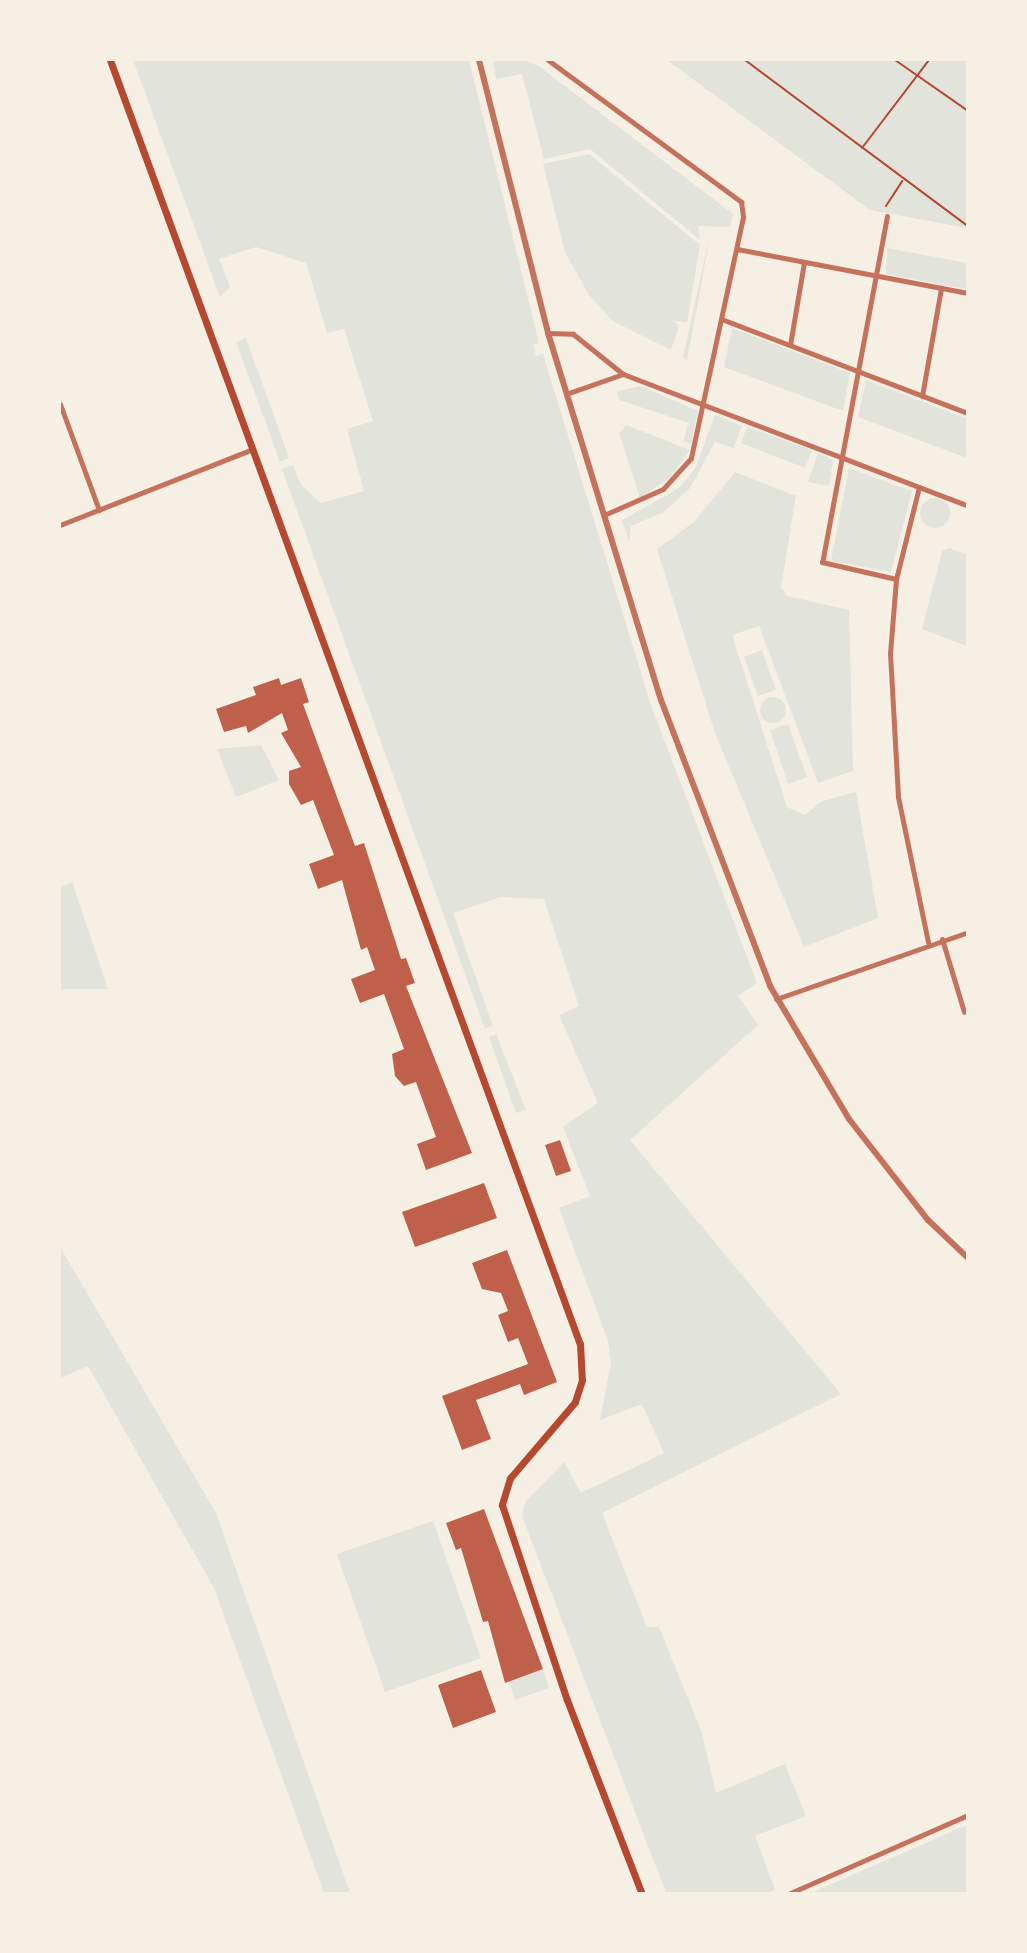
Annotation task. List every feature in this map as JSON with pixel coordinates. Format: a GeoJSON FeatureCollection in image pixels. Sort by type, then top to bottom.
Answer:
{"type":"FeatureCollection","features":[{"type":"Feature","properties":{"kind":"main road"},"geometry":{"type":"LineString","coordinates":[[110,60],[580,1343],[582,1380],[575,1402],[510,1478],[502,1505],[566,1700],[642,1894]]}},
{"type":"Feature","properties":{"kind":"street"},"geometry":{"type":"LineString","coordinates":[[479,60],[548,333],[661,701],[775,999],[849,1119],[928,1220],[968,1258]]}},
{"type":"Feature","properties":{"kind":"street"},"geometry":{"type":"LineString","coordinates":[[548,60],[741,202],[743,217],[705,408],[680,474],[645,500],[604,515]]}},
{"type":"Feature","properties":{"kind":"street"},"geometry":{"type":"LineString","coordinates":[[885,214],[876,276],[822,562],[896,579]]}},
{"type":"Feature","properties":{"kind":"street"},"geometry":{"type":"LineString","coordinates":[[737,249],[968,292]]}},
{"type":"Feature","properties":{"kind":"street"},"geometry":{"type":"LineString","coordinates":[[790,345],[804,262]]}},
{"type":"Feature","properties":{"kind":"street"},"geometry":{"type":"LineString","coordinates":[[922,396],[941,288]]}},
{"type":"Feature","properties":{"kind":"street"},"geometry":{"type":"LineString","coordinates":[[723,320],[968,413]]}},
{"type":"Feature","properties":{"kind":"street"},"geometry":{"type":"LineString","coordinates":[[548,333],[573,334],[623,374],[705,408],[968,506]]}},
{"type":"Feature","properties":{"kind":"street"},"geometry":{"type":"LineString","coordinates":[[566,394],[623,374]]}},
{"type":"Feature","properties":{"kind":"street"},"geometry":{"type":"LineString","coordinates":[[60,404],[99,510]]}},
{"type":"Feature","properties":{"kind":"street"},"geometry":{"type":"LineString","coordinates":[[60,525],[253,449]]}},
{"type":"Feature","properties":{"kind":"street"},"geometry":{"type":"LineString","coordinates":[[919,487],[896,579],[891,611],[898,797],[928,942]]}},
{"type":"Feature","properties":{"kind":"street"},"geometry":{"type":"LineString","coordinates":[[775,999],[928,942],[968,932]]}},
{"type":"Feature","properties":{"kind":"street"},"geometry":{"type":"LineString","coordinates":[[942,939],[964,1012]]}},
{"type":"Feature","properties":{"kind":"street"},"geometry":{"type":"LineString","coordinates":[[788,1894],[968,1815]]}},
{"type":"Feature","properties":{"kind":"path"},"geometry":{"type":"LineString","coordinates":[[745,60],[861,149],[968,226]]}},
{"type":"Feature","properties":{"kind":"path"},"geometry":{"type":"LineString","coordinates":[[895,60],[919,73],[968,111]]}},
{"type":"Feature","properties":{"kind":"path"},"geometry":{"type":"LineString","coordinates":[[861,149],[929,60]]}},
{"type":"Feature","properties":{"kind":"path"},"geometry":{"type":"LineString","coordinates":[[885,214],[903,180]]}},
{"type":"Feature","properties":{"kind":"shaded area"},"geometry":{"type":"Polygon","coordinates":[[[133,60],[469,60],[539,343],[533,345],[536,356],[543,354],[651,705],[757,983],[738,996],[758,1025],[630,1140],[841,1394],[602,1513],[647,1627],[659,1627],[702,1733],[716,1793],[785,1764],[806,1816],[755,1836],[775,1890],[766,1893],[666,1893],[522,1516],[525,1502],[564,1462],[581,1493],[664,1453],[642,1404],[600,1420],[611,1363],[608,1341],[559,1208],[590,1196],[563,1127],[598,1103],[559,1015],[579,1006],[544,899],[501,897],[453,913],[493,1026],[485,1029],[282,469],[293,465],[301,485],[321,503],[364,491],[347,429],[373,421],[344,329],[327,333],[306,263],[256,247],[219,259],[230,287],[220,297],[133,60]]]}},
{"type":"Feature","properties":{"kind":"shaded area"},"geometry":{"type":"Polygon","coordinates":[[[493,60],[525,60],[540,67],[733,214],[730,227],[698,226],[700,240],[590,149],[544,159],[522,74],[496,79],[493,60]]]}},
{"type":"Feature","properties":{"kind":"shaded area"},"geometry":{"type":"Polygon","coordinates":[[[667,60],[967,60],[967,228],[870,210],[667,60]]]}},
{"type":"Feature","properties":{"kind":"shaded area"},"geometry":{"type":"Polygon","coordinates":[[[589,154],[700,245],[687,322],[673,321],[679,326],[671,350],[613,321],[589,295],[565,252],[543,164],[589,154]]]}},
{"type":"Feature","properties":{"kind":"shaded area"},"geometry":{"type":"Polygon","coordinates":[[[710,235],[697,308],[687,361],[683,357],[710,235]]]}},
{"type":"Feature","properties":{"kind":"shaded area"},"geometry":{"type":"Polygon","coordinates":[[[887,248],[967,263],[967,289],[886,274],[887,248]]]}},
{"type":"Feature","properties":{"kind":"shaded area"},"geometry":{"type":"Polygon","coordinates":[[[732,328],[850,373],[843,411],[724,367],[732,328]]]}},
{"type":"Feature","properties":{"kind":"shaded area"},"geometry":{"type":"Polygon","coordinates":[[[246,338],[289,458],[280,462],[236,342],[246,338]]]}},
{"type":"Feature","properties":{"kind":"shaded area"},"geometry":{"type":"Polygon","coordinates":[[[866,380],[967,419],[967,458],[858,417],[866,380]]]}},
{"type":"Feature","properties":{"kind":"shaded area"},"geometry":{"type":"Polygon","coordinates":[[[641,386],[698,411],[691,444],[683,441],[689,423],[619,400],[617,391],[641,386]]]}},
{"type":"Feature","properties":{"kind":"shaded area"},"geometry":{"type":"Polygon","coordinates":[[[715,415],[742,426],[734,448],[715,442],[690,488],[664,512],[631,526],[629,541],[622,520],[679,488],[695,469],[715,415]]]}},
{"type":"Feature","properties":{"kind":"shaded area"},"geometry":{"type":"Polygon","coordinates":[[[626,425],[690,450],[671,477],[640,498],[619,433],[626,425]]]}},
{"type":"Feature","properties":{"kind":"shaded area"},"geometry":{"type":"Polygon","coordinates":[[[747,427],[812,450],[805,468],[741,443],[747,427]]]}},
{"type":"Feature","properties":{"kind":"shaded area"},"geometry":{"type":"Polygon","coordinates":[[[818,453],[833,460],[829,486],[808,482],[818,453]]]}},
{"type":"Feature","properties":{"kind":"shaded area"},"geometry":{"type":"Polygon","coordinates":[[[849,468],[912,491],[891,572],[831,561],[849,468]]]}},
{"type":"Feature","properties":{"kind":"shaded area"},"geometry":{"type":"Polygon","coordinates":[[[735,472],[796,496],[781,587],[787,596],[849,610],[853,771],[818,783],[759,626],[732,635],[787,807],[805,815],[822,801],[856,792],[878,918],[804,947],[715,733],[657,549],[694,522],[735,472]]]}},
{"type":"Feature","properties":{"kind":"shaded area"},"geometry":{"type":"Polygon","coordinates":[[[935,498],[946,502],[950,513],[946,524],[935,528],[924,524],[920,513],[924,502],[935,498]]]}},
{"type":"Feature","properties":{"kind":"shaded area"},"geometry":{"type":"Polygon","coordinates":[[[949,548],[967,555],[967,646],[922,629],[942,551],[949,548]]]}},
{"type":"Feature","properties":{"kind":"shaded area"},"geometry":{"type":"Polygon","coordinates":[[[762,650],[776,690],[758,696],[744,657],[762,650]]]}},
{"type":"Feature","properties":{"kind":"shaded area"},"geometry":{"type":"Polygon","coordinates":[[[773,697],[782,701],[786,710],[782,719],[773,723],[764,719],[760,710],[764,701],[773,697]]]}},
{"type":"Feature","properties":{"kind":"shaded area"},"geometry":{"type":"Polygon","coordinates":[[[788,724],[807,777],[788,784],[770,730],[788,724]]]}},
{"type":"Feature","properties":{"kind":"shaded area"},"geometry":{"type":"Polygon","coordinates":[[[261,745],[279,780],[236,797],[217,749],[261,745]]]}},
{"type":"Feature","properties":{"kind":"shaded area"},"geometry":{"type":"Polygon","coordinates":[[[72,882],[108,989],[60,989],[60,887],[72,882]]]}},
{"type":"Feature","properties":{"kind":"shaded area"},"geometry":{"type":"Polygon","coordinates":[[[496,1034],[526,1110],[516,1113],[489,1037],[496,1034]]]}},
{"type":"Feature","properties":{"kind":"shaded area"},"geometry":{"type":"Polygon","coordinates":[[[60,1247],[216,1513],[350,1893],[324,1893],[214,1588],[88,1366],[60,1378],[60,1247]]]}},
{"type":"Feature","properties":{"kind":"shaded area"},"geometry":{"type":"Polygon","coordinates":[[[433,1521],[481,1658],[385,1692],[337,1554],[433,1521]]]}},
{"type":"Feature","properties":{"kind":"shaded area"},"geometry":{"type":"Polygon","coordinates":[[[543,1669],[549,1688],[515,1700],[509,1682],[543,1669]]]}},
{"type":"Feature","properties":{"kind":"shaded area"},"geometry":{"type":"Polygon","coordinates":[[[967,1825],[967,1893],[811,1893],[967,1825]]]}},
{"type":"Feature","properties":{"kind":"building"},"geometry":{"type":"Polygon","coordinates":[[[279,678],[281,685],[301,678],[309,702],[303,704],[355,846],[364,843],[401,959],[406,958],[415,983],[406,986],[472,1153],[426,1170],[417,1144],[436,1137],[416,1082],[404,1086],[395,1076],[392,1054],[404,1049],[384,994],[360,1003],[351,979],[375,970],[367,947],[361,950],[342,880],[318,889],[309,864],[334,855],[313,800],[301,805],[289,784],[289,771],[301,767],[281,733],[288,730],[282,713],[248,733],[246,726],[224,732],[216,709],[256,695],[253,687],[279,678]]]}},
{"type":"Feature","properties":{"kind":"building"},"geometry":{"type":"Polygon","coordinates":[[[560,1140],[571,1171],[556,1176],[545,1145],[560,1140]]]}},
{"type":"Feature","properties":{"kind":"building"},"geometry":{"type":"Polygon","coordinates":[[[484,1183],[497,1218],[415,1247],[402,1212],[484,1183]]]}},
{"type":"Feature","properties":{"kind":"building"},"geometry":{"type":"Polygon","coordinates":[[[507,1250],[557,1382],[524,1395],[520,1384],[476,1400],[491,1439],[462,1450],[442,1396],[528,1364],[518,1338],[508,1342],[498,1315],[508,1311],[501,1293],[482,1289],[472,1263],[507,1250]]]}},
{"type":"Feature","properties":{"kind":"building"},"geometry":{"type":"Polygon","coordinates":[[[484,1509],[543,1669],[505,1683],[488,1621],[483,1622],[461,1548],[456,1550],[446,1523],[484,1509]]]}},
{"type":"Feature","properties":{"kind":"building"},"geometry":{"type":"Polygon","coordinates":[[[481,1670],[496,1712],[453,1728],[438,1685],[481,1670]]]}}]}
